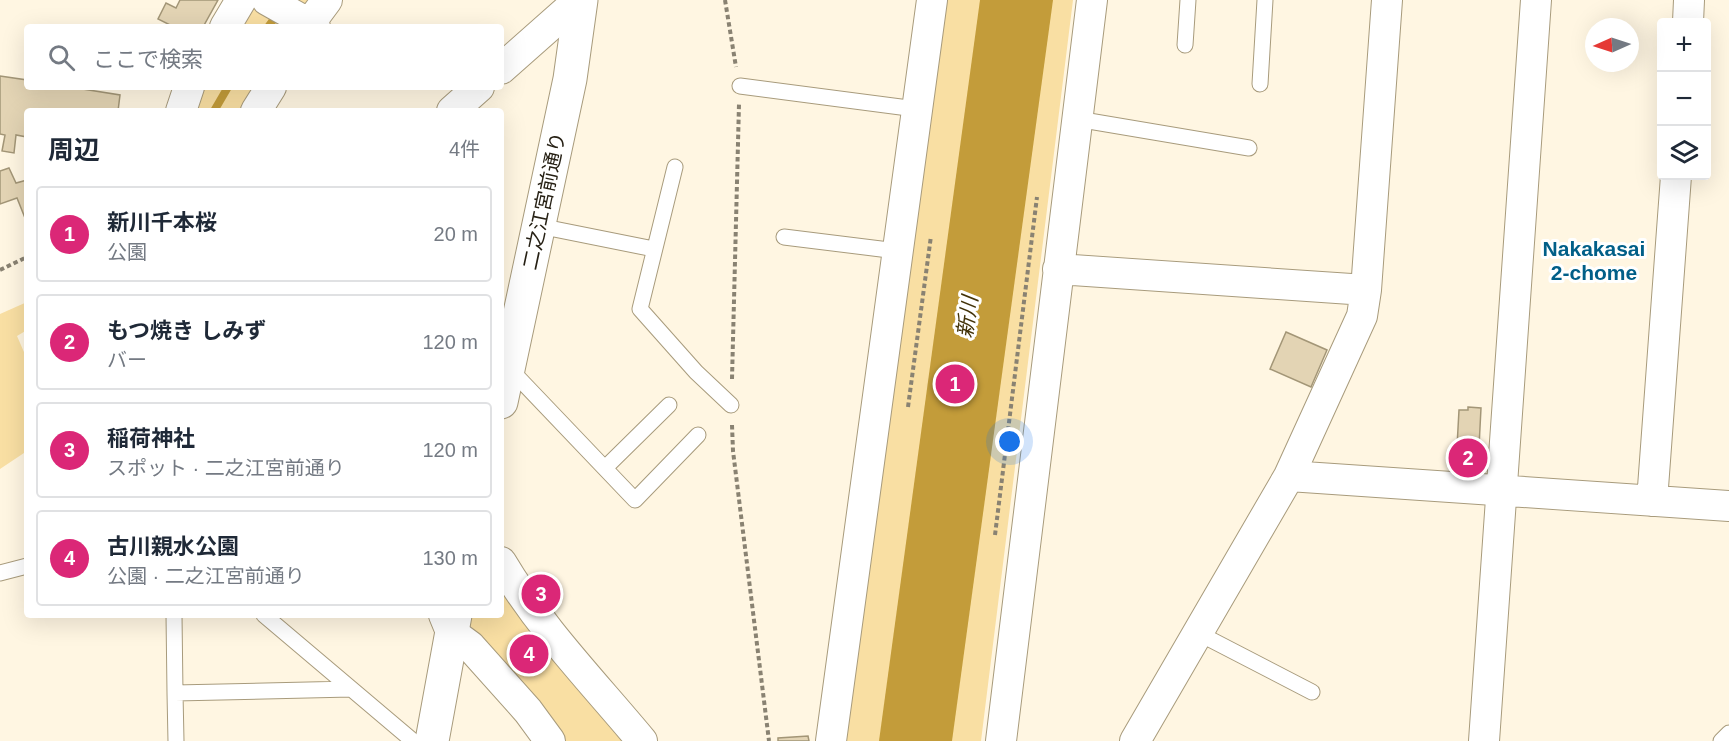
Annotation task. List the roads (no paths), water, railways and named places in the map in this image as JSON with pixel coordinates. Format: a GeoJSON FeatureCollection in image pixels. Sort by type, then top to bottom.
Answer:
{"type":"FeatureCollection","features":[{"type":"Feature","properties":{"kind":"street"},"geometry":{"type":"LineString","coordinates":[[227,24],[241,0]]}},
{"type":"Feature","properties":{"kind":"street"},"geometry":{"type":"LineString","coordinates":[[267,0],[307,24],[327,0]]}},
{"type":"Feature","properties":{"kind":"street"},"geometry":{"type":"LineString","coordinates":[[504,66],[580,0]]}},
{"type":"Feature","properties":{"kind":"street","name":"二之江宮前通り"},"geometry":{"type":"LineString","coordinates":[[504,387],[570,79],[580,0]]}},
{"type":"Feature","properties":{"kind":"street"},"geometry":{"type":"LineString","coordinates":[[831,741],[932,0]]}},
{"type":"Feature","properties":{"kind":"street"},"geometry":{"type":"LineString","coordinates":[[1001,741],[1092,0]]}},
{"type":"Feature","properties":{"kind":"street"},"geometry":{"type":"LineString","coordinates":[[1135,741],[1289,476],[1362,316],[1366,290],[1387,0]]}},
{"type":"Feature","properties":{"kind":"street"},"geometry":{"type":"LineString","coordinates":[[1484,741],[1536,0]]}},
{"type":"Feature","properties":{"kind":"street"},"geometry":{"type":"LineString","coordinates":[[1688,18],[1689,0]]}},
{"type":"Feature","properties":{"kind":"street"},"geometry":{"type":"LineString","coordinates":[[182,108],[188,90]]}},
{"type":"Feature","properties":{"kind":"street"},"geometry":{"type":"LineString","coordinates":[[258,108],[269,90]]}},
{"type":"Feature","properties":{"kind":"street"},"geometry":{"type":"LineString","coordinates":[[1652,501],[1677,180]]}},
{"type":"Feature","properties":{"kind":"street"},"geometry":{"type":"LineString","coordinates":[[1058,269],[1366,290]]}},
{"type":"Feature","properties":{"kind":"street"},"geometry":{"type":"LineString","coordinates":[[1289,476],[1729,506]]}},
{"type":"Feature","properties":{"kind":"street"},"geometry":{"type":"LineString","coordinates":[[504,567],[518,592],[568,658],[585,672],[642,741]]}},
{"type":"Feature","properties":{"kind":"street"},"geometry":{"type":"LineString","coordinates":[[432,741],[450,621]]}},
{"type":"Feature","properties":{"kind":"street"},"geometry":{"type":"LineString","coordinates":[[450,621],[528,711],[550,741]]}},
{"type":"Feature","properties":{"kind":"lane"},"geometry":{"type":"LineString","coordinates":[[1185,45],[1188,0]]}},
{"type":"Feature","properties":{"kind":"lane"},"geometry":{"type":"LineString","coordinates":[[1260,84],[1265,0]]}},
{"type":"Feature","properties":{"kind":"lane"},"geometry":{"type":"LineString","coordinates":[[740,86],[916,109]]}},
{"type":"Feature","properties":{"kind":"lane"},"geometry":{"type":"LineString","coordinates":[[1077,119],[1249,148]]}},
{"type":"Feature","properties":{"kind":"lane"},"geometry":{"type":"LineString","coordinates":[[675,167],[640,309],[696,372],[732,405]]}},
{"type":"Feature","properties":{"kind":"lane"},"geometry":{"type":"LineString","coordinates":[[539,226],[654,249]]}},
{"type":"Feature","properties":{"kind":"lane"},"geometry":{"type":"LineString","coordinates":[[784,237],[897,251]]}},
{"type":"Feature","properties":{"kind":"lane"},"geometry":{"type":"LineString","coordinates":[[508,368],[635,500],[698,435]]}},
{"type":"Feature","properties":{"kind":"lane"},"geometry":{"type":"LineString","coordinates":[[604,468],[669,405]]}},
{"type":"Feature","properties":{"kind":"lane"},"geometry":{"type":"LineString","coordinates":[[0,573],[24,567]]}},
{"type":"Feature","properties":{"kind":"lane"},"geometry":{"type":"LineString","coordinates":[[174,618],[176,741]]}},
{"type":"Feature","properties":{"kind":"lane"},"geometry":{"type":"LineString","coordinates":[[268,618],[413,741]]}},
{"type":"Feature","properties":{"kind":"lane"},"geometry":{"type":"LineString","coordinates":[[1198,633],[1312,692]]}},
{"type":"Feature","properties":{"kind":"lane"},"geometry":{"type":"LineString","coordinates":[[175,693],[351,689]]}},
{"type":"Feature","properties":{"kind":"lane"},"geometry":{"type":"LineString","coordinates":[[1721,741],[1729,733]]}},
{"type":"Feature","properties":{"kind":"water","name":"新川"},"geometry":{"type":"Polygon","coordinates":[[[980,0],[1053,0],[952,741],[879,741],[980,0]]]}},
{"type":"Feature","properties":{"kind":"waterway"},"geometry":{"type":"LineString","coordinates":[[270,24],[279,12]]}},
{"type":"Feature","properties":{"kind":"waterway"},"geometry":{"type":"LineString","coordinates":[[216,108],[226,90]]}},
{"type":"Feature","properties":{"kind":"place","name":"新川千本桜"},"geometry":{"type":"Point","coordinates":[955,384]}},
{"type":"Feature","properties":{"kind":"place","name":"もつ焼き しみず"},"geometry":{"type":"Point","coordinates":[1468,458]}},
{"type":"Feature","properties":{"kind":"place","name":"稲荷神社"},"geometry":{"type":"Point","coordinates":[541,594]}},
{"type":"Feature","properties":{"kind":"place","name":"古川親水公園"},"geometry":{"type":"Point","coordinates":[529,654]}},
{"type":"Feature","properties":{"kind":"district","name":"Nakakasai 2-chome"},"geometry":{"type":"Point","coordinates":[1594,260]}}]}
